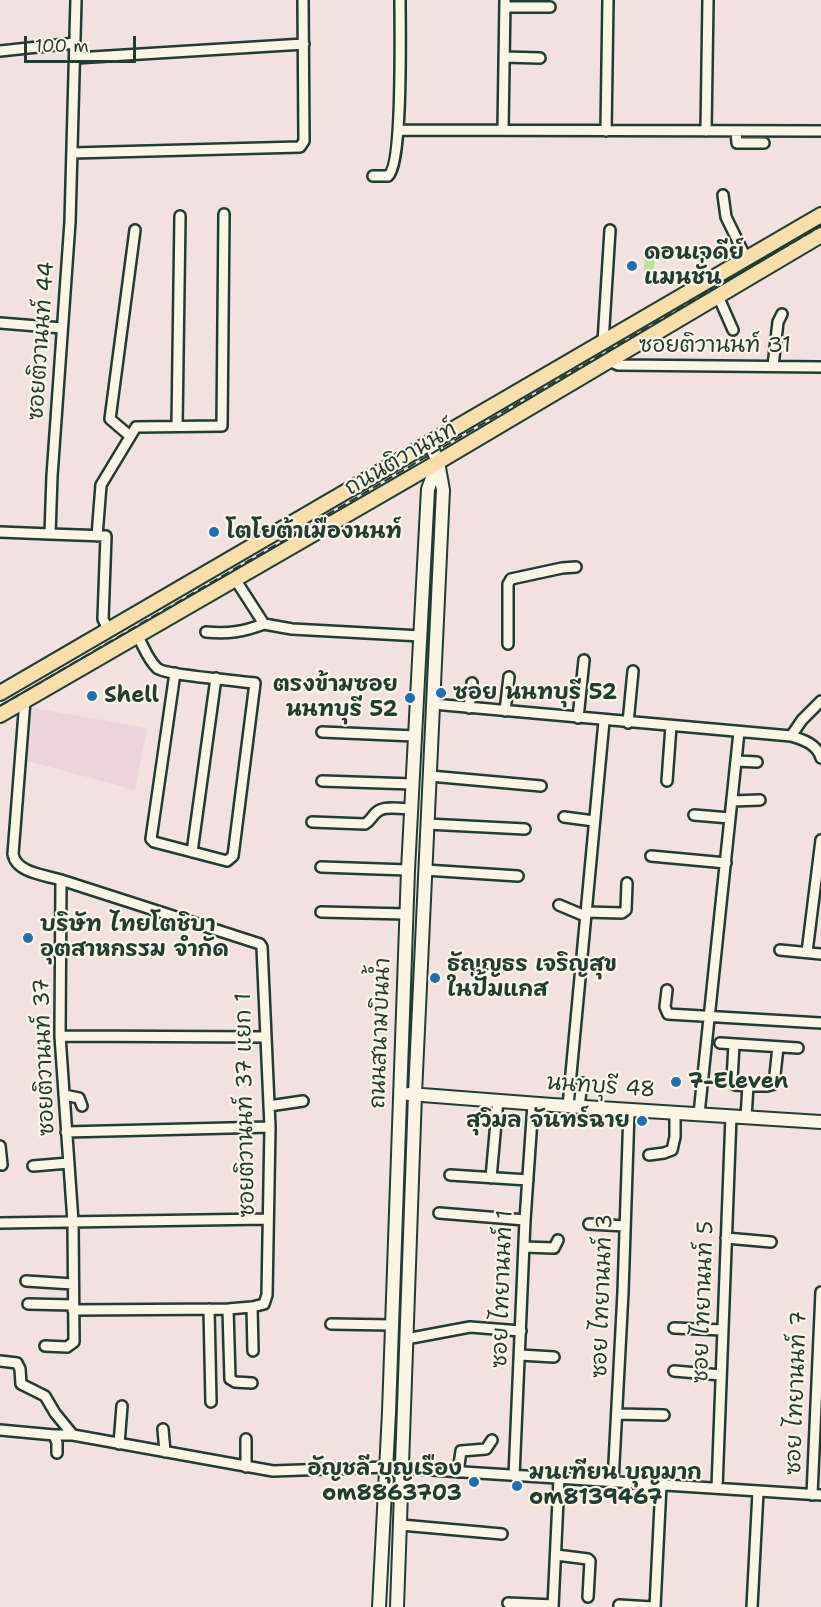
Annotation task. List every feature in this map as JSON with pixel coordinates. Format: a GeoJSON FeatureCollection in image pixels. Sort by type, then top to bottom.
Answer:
{"type":"FeatureCollection","features":[{"type":"Feature","properties":{"kind":"main road","name":"ถนนติวานนท์"},"geometry":{"type":"LineString","coordinates":[[0,693],[821,215]]}},
{"type":"Feature","properties":{"kind":"main road","name":"ถนนติวานนท์"},"geometry":{"type":"LineString","coordinates":[[5,712],[438,462],[820,237]]}},
{"type":"Feature","properties":{"kind":"main road","name":"ถนนสนามบินน้ำ"},"geometry":{"type":"LineString","coordinates":[[397,1607],[415,1094],[443,490],[438,462],[430,443]]}},
{"type":"Feature","properties":{"kind":"main road","name":"ถนนสนามบินน้ำ"},"geometry":{"type":"LineString","coordinates":[[379,1607],[408,870],[428,489],[438,462]]}},
{"type":"Feature","properties":{"kind":"main road"},"geometry":{"type":"LineString","coordinates":[[0,693],[5,712]]}},
{"type":"Feature","properties":{"kind":"main road","name":"นนทบุรี 48"},"geometry":{"type":"LineString","coordinates":[[400,1093],[629,1111],[821,1122]]}},
{"type":"Feature","properties":{"kind":"main road"},"geometry":{"type":"LineString","coordinates":[[386,1467],[401,1468]]}},
{"type":"Feature","properties":{"kind":"street","name":"ซอยติวานนท์ 44"},"geometry":{"type":"LineString","coordinates":[[50,534],[70,222],[76,0]]}},
{"type":"Feature","properties":{"kind":"street"},"geometry":{"type":"LineString","coordinates":[[73,153],[300,147],[304,141],[303,0]]}},
{"type":"Feature","properties":{"kind":"street"},"geometry":{"type":"LineString","coordinates":[[373,176],[391,174],[399,130],[400,0]]}},
{"type":"Feature","properties":{"kind":"street"},"geometry":{"type":"LineString","coordinates":[[606,130],[608,0]]}},
{"type":"Feature","properties":{"kind":"street"},"geometry":{"type":"LineString","coordinates":[[706,131],[708,0]]}},
{"type":"Feature","properties":{"kind":"street"},"geometry":{"type":"LineString","coordinates":[[504,130],[505,4],[550,7]]}},
{"type":"Feature","properties":{"kind":"street"},"geometry":{"type":"LineString","coordinates":[[0,51],[75,43]]}},
{"type":"Feature","properties":{"kind":"street"},"geometry":{"type":"LineString","coordinates":[[76,58],[304,45]]}},
{"type":"Feature","properties":{"kind":"street"},"geometry":{"type":"LineString","coordinates":[[504,57],[540,58]]}},
{"type":"Feature","properties":{"kind":"street"},"geometry":{"type":"LineString","coordinates":[[399,130],[821,131]]}},
{"type":"Feature","properties":{"kind":"street"},"geometry":{"type":"LineString","coordinates":[[736,131],[737,143],[764,143]]}},
{"type":"Feature","properties":{"kind":"street"},"geometry":{"type":"LineString","coordinates":[[723,195],[726,217],[746,258]]}},
{"type":"Feature","properties":{"kind":"street"},"geometry":{"type":"LineString","coordinates":[[97,536],[101,485],[136,427],[222,426],[224,214]]}},
{"type":"Feature","properties":{"kind":"street"},"geometry":{"type":"LineString","coordinates":[[177,426],[180,216]]}},
{"type":"Feature","properties":{"kind":"street"},"geometry":{"type":"LineString","coordinates":[[130,436],[110,419],[135,230]]}},
{"type":"Feature","properties":{"kind":"street"},"geometry":{"type":"LineString","coordinates":[[603,342],[610,230]]}},
{"type":"Feature","properties":{"kind":"street"},"geometry":{"type":"LineString","coordinates":[[718,296],[733,330]]}},
{"type":"Feature","properties":{"kind":"street"},"geometry":{"type":"LineString","coordinates":[[773,366],[778,322],[782,314]]}},
{"type":"Feature","properties":{"kind":"street"},"geometry":{"type":"LineString","coordinates":[[0,323],[62,328]]}},
{"type":"Feature","properties":{"kind":"street","name":"ซอยติวานนท์ 31"},"geometry":{"type":"LineString","coordinates":[[609,361],[618,365],[821,367]]}},
{"type":"Feature","properties":{"kind":"street"},"geometry":{"type":"LineString","coordinates":[[0,532],[106,536],[103,619],[108,629]]}},
{"type":"Feature","properties":{"kind":"street"},"geometry":{"type":"LineString","coordinates":[[508,644],[508,584],[511,579],[576,567]]}},
{"type":"Feature","properties":{"kind":"street"},"geometry":{"type":"LineString","coordinates":[[235,579],[264,624]]}},
{"type":"Feature","properties":{"kind":"street"},"geometry":{"type":"LineString","coordinates":[[206,632],[225,634],[264,624],[292,629],[421,636]]}},
{"type":"Feature","properties":{"kind":"street"},"geometry":{"type":"LineString","coordinates":[[137,635],[157,668],[165,672],[175,673],[216,678],[255,683],[232,856],[227,861],[154,842],[152,839],[175,673]]}},
{"type":"Feature","properties":{"kind":"street"},"geometry":{"type":"LineString","coordinates":[[578,718],[584,660]]}},
{"type":"Feature","properties":{"kind":"street"},"geometry":{"type":"LineString","coordinates":[[628,723],[633,671]]}},
{"type":"Feature","properties":{"kind":"street"},"geometry":{"type":"LineString","coordinates":[[505,711],[509,677]]}},
{"type":"Feature","properties":{"kind":"street"},"geometry":{"type":"LineString","coordinates":[[192,852],[216,678]]}},
{"type":"Feature","properties":{"kind":"street"},"geometry":{"type":"LineString","coordinates":[[469,708],[472,683]]}},
{"type":"Feature","properties":{"kind":"street"},"geometry":{"type":"LineString","coordinates":[[25,700],[14,861],[21,868],[61,880]]}},
{"type":"Feature","properties":{"kind":"street"},"geometry":{"type":"LineString","coordinates":[[791,736],[802,720],[821,701]]}},
{"type":"Feature","properties":{"kind":"street"},"geometry":{"type":"LineString","coordinates":[[433,704],[791,736],[808,742],[819,752],[821,758]]}},
{"type":"Feature","properties":{"kind":"street"},"geometry":{"type":"LineString","coordinates":[[573,1106],[586,914],[604,721]]}},
{"type":"Feature","properties":{"kind":"street"},"geometry":{"type":"LineString","coordinates":[[667,781],[671,726]]}},
{"type":"Feature","properties":{"kind":"street"},"geometry":{"type":"LineString","coordinates":[[322,732],[415,736]]}},
{"type":"Feature","properties":{"kind":"street"},"geometry":{"type":"LineString","coordinates":[[699,1114],[739,732]]}},
{"type":"Feature","properties":{"kind":"street"},"geometry":{"type":"LineString","coordinates":[[736,761],[757,762]]}},
{"type":"Feature","properties":{"kind":"street"},"geometry":{"type":"LineString","coordinates":[[430,776],[541,786]]}},
{"type":"Feature","properties":{"kind":"street"},"geometry":{"type":"LineString","coordinates":[[322,781],[413,784]]}},
{"type":"Feature","properties":{"kind":"street"},"geometry":{"type":"LineString","coordinates":[[732,801],[760,800]]}},
{"type":"Feature","properties":{"kind":"street"},"geometry":{"type":"LineString","coordinates":[[312,822],[365,824],[371,821],[381,809],[412,809]]}},
{"type":"Feature","properties":{"kind":"street"},"geometry":{"type":"LineString","coordinates":[[694,815],[730,818]]}},
{"type":"Feature","properties":{"kind":"street"},"geometry":{"type":"LineString","coordinates":[[564,817],[594,821]]}},
{"type":"Feature","properties":{"kind":"street"},"geometry":{"type":"LineString","coordinates":[[427,824],[525,829]]}},
{"type":"Feature","properties":{"kind":"street"},"geometry":{"type":"LineString","coordinates":[[807,952],[817,904],[821,840]]}},
{"type":"Feature","properties":{"kind":"street"},"geometry":{"type":"LineString","coordinates":[[651,856],[726,863]]}},
{"type":"Feature","properties":{"kind":"street"},"geometry":{"type":"LineString","coordinates":[[321,867],[408,870]]}},
{"type":"Feature","properties":{"kind":"street"},"geometry":{"type":"LineString","coordinates":[[425,870],[518,876]]}},
{"type":"Feature","properties":{"kind":"street","name":"ซอยติวานนท์ 37"},"geometry":{"type":"LineString","coordinates":[[45,1346],[67,1347],[74,1342],[73,1222],[60,1036],[61,880]]}},
{"type":"Feature","properties":{"kind":"street","name":"ซอยติวานนท์ 37 แยก 1"},"geometry":{"type":"LineString","coordinates":[[61,880],[260,944],[262,947],[270,1127],[267,1295],[264,1304],[252,1307]]}},
{"type":"Feature","properties":{"kind":"street"},"geometry":{"type":"LineString","coordinates":[[559,905],[586,914],[622,913],[626,910],[627,883]]}},
{"type":"Feature","properties":{"kind":"street"},"geometry":{"type":"LineString","coordinates":[[321,912],[406,914]]}},
{"type":"Feature","properties":{"kind":"street"},"geometry":{"type":"LineString","coordinates":[[780,950],[821,954]]}},
{"type":"Feature","properties":{"kind":"street"},"geometry":{"type":"LineString","coordinates":[[667,990],[665,1007],[668,1014],[821,1023]]}},
{"type":"Feature","properties":{"kind":"street"},"geometry":{"type":"LineString","coordinates":[[60,1036],[266,1037]]}},
{"type":"Feature","properties":{"kind":"street"},"geometry":{"type":"LineString","coordinates":[[720,1043],[798,1048]]}},
{"type":"Feature","properties":{"kind":"street"},"geometry":{"type":"LineString","coordinates":[[734,1044],[733,1084],[748,1086],[774,1084],[778,1047]]}},
{"type":"Feature","properties":{"kind":"street"},"geometry":{"type":"LineString","coordinates":[[573,1106],[582,1083]]}},
{"type":"Feature","properties":{"kind":"street"},"geometry":{"type":"LineString","coordinates":[[746,1117],[748,1086]]}},
{"type":"Feature","properties":{"kind":"street"},"geometry":{"type":"LineString","coordinates":[[64,1095],[79,1098],[82,1106]]}},
{"type":"Feature","properties":{"kind":"street"},"geometry":{"type":"LineString","coordinates":[[491,1178],[498,1100]]}},
{"type":"Feature","properties":{"kind":"street"},"geometry":{"type":"LineString","coordinates":[[269,1106],[303,1101]]}},
{"type":"Feature","properties":{"kind":"street","name":"ซอย ไทยานนท์ 1"},"geometry":{"type":"LineString","coordinates":[[514,1476],[532,1104]]}},
{"type":"Feature","properties":{"kind":"street","name":"ซอย ไทยานนท์ 3"},"geometry":{"type":"LineString","coordinates":[[614,1482],[629,1111]]}},
{"type":"Feature","properties":{"kind":"street"},"geometry":{"type":"LineString","coordinates":[[649,1155],[672,1150],[675,1137],[675,1113]]}},
{"type":"Feature","properties":{"kind":"street","name":"ซอย ไทยานนท์ 5"},"geometry":{"type":"LineString","coordinates":[[717,1488],[731,1116]]}},
{"type":"Feature","properties":{"kind":"street"},"geometry":{"type":"LineString","coordinates":[[66,1132],[270,1127]]}},
{"type":"Feature","properties":{"kind":"street"},"geometry":{"type":"LineString","coordinates":[[0,1146],[2,1165]]}},
{"type":"Feature","properties":{"kind":"street"},"geometry":{"type":"LineString","coordinates":[[33,1166],[69,1163]]}},
{"type":"Feature","properties":{"kind":"street"},"geometry":{"type":"LineString","coordinates":[[450,1174],[528,1180]]}},
{"type":"Feature","properties":{"kind":"street"},"geometry":{"type":"LineString","coordinates":[[439,1213],[525,1220]]}},
{"type":"Feature","properties":{"kind":"street"},"geometry":{"type":"LineString","coordinates":[[0,1223],[267,1219]]}},
{"type":"Feature","properties":{"kind":"street"},"geometry":{"type":"LineString","coordinates":[[589,1224],[625,1226]]}},
{"type":"Feature","properties":{"kind":"street"},"geometry":{"type":"LineString","coordinates":[[726,1238],[771,1242]]}},
{"type":"Feature","properties":{"kind":"street"},"geometry":{"type":"LineString","coordinates":[[524,1247],[554,1248],[558,1240]]}},
{"type":"Feature","properties":{"kind":"street"},"geometry":{"type":"LineString","coordinates":[[27,1281],[73,1284]]}},
{"type":"Feature","properties":{"kind":"street","name":"ซอย ไทยานนท์ 7"},"geometry":{"type":"LineString","coordinates":[[817,1495],[821,1292]]}},
{"type":"Feature","properties":{"kind":"street"},"geometry":{"type":"LineString","coordinates":[[28,1304],[73,1308],[228,1309],[252,1307],[253,1351]]}},
{"type":"Feature","properties":{"kind":"street"},"geometry":{"type":"LineString","coordinates":[[208,1309],[211,1402]]}},
{"type":"Feature","properties":{"kind":"street"},"geometry":{"type":"LineString","coordinates":[[228,1309],[230,1380],[252,1383]]}},
{"type":"Feature","properties":{"kind":"street"},"geometry":{"type":"LineString","coordinates":[[331,1324],[391,1325]]}},
{"type":"Feature","properties":{"kind":"street"},"geometry":{"type":"LineString","coordinates":[[406,1340],[470,1327],[521,1331]]}},
{"type":"Feature","properties":{"kind":"street"},"geometry":{"type":"LineString","coordinates":[[674,1328],[723,1330]]}},
{"type":"Feature","properties":{"kind":"street"},"geometry":{"type":"LineString","coordinates":[[520,1354],[554,1358]]}},
{"type":"Feature","properties":{"kind":"street"},"geometry":{"type":"LineString","coordinates":[[0,1361],[17,1364],[20,1369],[21,1384],[45,1396],[73,1435]]}},
{"type":"Feature","properties":{"kind":"street"},"geometry":{"type":"LineString","coordinates":[[674,1371],[721,1375]]}},
{"type":"Feature","properties":{"kind":"street"},"geometry":{"type":"LineString","coordinates":[[119,1444],[122,1406]]}},
{"type":"Feature","properties":{"kind":"street"},"geometry":{"type":"LineString","coordinates":[[617,1414],[664,1415]]}},
{"type":"Feature","properties":{"kind":"street"},"geometry":{"type":"LineString","coordinates":[[0,1430],[73,1435],[246,1467],[288,1472],[386,1467]]}},
{"type":"Feature","properties":{"kind":"street"},"geometry":{"type":"LineString","coordinates":[[163,1430],[165,1452]]}},
{"type":"Feature","properties":{"kind":"street"},"geometry":{"type":"LineString","coordinates":[[54,1435],[57,1453]]}},
{"type":"Feature","properties":{"kind":"street"},"geometry":{"type":"LineString","coordinates":[[246,1438],[246,1467]]}},
{"type":"Feature","properties":{"kind":"street"},"geometry":{"type":"LineString","coordinates":[[458,1472],[459,1453],[486,1449],[492,1440]]}},
{"type":"Feature","properties":{"kind":"street"},"geometry":{"type":"LineString","coordinates":[[401,1468],[817,1495]]}},
{"type":"Feature","properties":{"kind":"street"},"geometry":{"type":"LineString","coordinates":[[508,1603],[553,1606],[559,1479]]}},
{"type":"Feature","properties":{"kind":"street"},"geometry":{"type":"LineString","coordinates":[[620,1605],[653,1607],[661,1485]]}},
{"type":"Feature","properties":{"kind":"street"},"geometry":{"type":"LineString","coordinates":[[752,1607],[758,1492]]}},
{"type":"Feature","properties":{"kind":"street"},"geometry":{"type":"LineString","coordinates":[[400,1525],[502,1534]]}},
{"type":"Feature","properties":{"kind":"street"},"geometry":{"type":"LineString","coordinates":[[556,1555],[590,1561],[588,1598]]}},
{"type":"Feature","properties":{"kind":"shaded area"},"geometry":{"type":"Polygon","coordinates":[[[28,707],[147,728],[135,790],[24,760],[28,707]]]}},
{"type":"Feature","properties":{"kind":"green space"},"geometry":{"type":"Polygon","coordinates":[[[645,251],[655,251],[654,271],[644,270],[645,251]]]}},
{"type":"Feature","properties":{"kind":"railway"},"geometry":{"type":"LineString","coordinates":[[0,706],[821,226]]}},
{"type":"Feature","properties":{"kind":"place","name":"ดอนเจดีย์ แมนชั่น"},"geometry":{"type":"Point","coordinates":[632,266]}},
{"type":"Feature","properties":{"kind":"place","name":"โตโยต้าเมืองนนท์"},"geometry":{"type":"Point","coordinates":[214,532]}},
{"type":"Feature","properties":{"kind":"place","name":"ซอย นนทบุรี 52"},"geometry":{"type":"Point","coordinates":[441,693]}},
{"type":"Feature","properties":{"kind":"place","name":"Shell"},"geometry":{"type":"Point","coordinates":[92,696]}},
{"type":"Feature","properties":{"kind":"place","name":"ตรงข้ามซอย นนทบุรี 52"},"geometry":{"type":"Point","coordinates":[410,698]}},
{"type":"Feature","properties":{"kind":"place","name":"บริษัท ไทยโตชิบา อุตสาหกรรม จำกัด"},"geometry":{"type":"Point","coordinates":[28,938]}},
{"type":"Feature","properties":{"kind":"place","name":"ธัญญธร เจริญสุข ในปั้มแกส"},"geometry":{"type":"Point","coordinates":[435,978]}},
{"type":"Feature","properties":{"kind":"place","name":"7-Eleven"},"geometry":{"type":"Point","coordinates":[676,1082]}},
{"type":"Feature","properties":{"kind":"place","name":"สุวิมล จันทร์ฉาย"},"geometry":{"type":"Point","coordinates":[642,1121]}},
{"type":"Feature","properties":{"kind":"place","name":"อัญชลี บุญเรือง om8863703"},"geometry":{"type":"Point","coordinates":[474,1482]}},
{"type":"Feature","properties":{"kind":"place","name":"มนเฑียน บุญมาก om8139467"},"geometry":{"type":"Point","coordinates":[517,1486]}}]}
